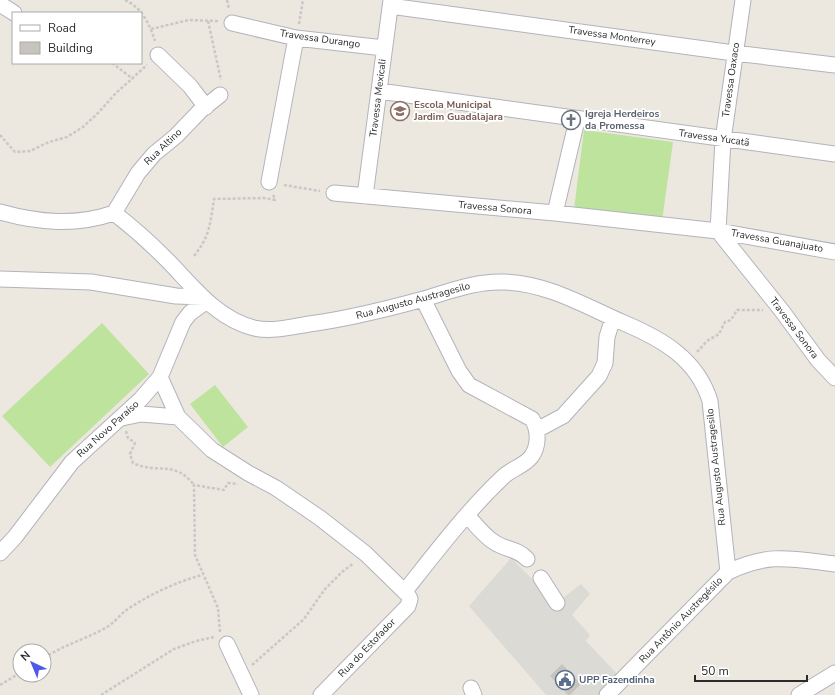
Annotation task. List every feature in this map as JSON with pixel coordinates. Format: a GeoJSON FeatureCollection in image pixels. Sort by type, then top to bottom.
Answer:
{"type":"FeatureCollection","features":[{"type":"Feature","properties":{"kind":"street","name":"Travessa Oaxaco"},"geometry":{"type":"LineString","coordinates":[[718,231],[723,140],[734,53],[743,0]]}},
{"type":"Feature","properties":{"kind":"street","name":"Travessa Monterrey"},"geometry":{"type":"LineString","coordinates":[[391,3],[734,53],[835,65]]}},
{"type":"Feature","properties":{"kind":"street","name":"Travessa Mexicali"},"geometry":{"type":"LineString","coordinates":[[365,196],[391,3]]}},
{"type":"Feature","properties":{"kind":"street"},"geometry":{"type":"LineString","coordinates":[[0,4],[12,12]]}},
{"type":"Feature","properties":{"kind":"street","name":"Travessa Durango"},"geometry":{"type":"LineString","coordinates":[[232,23],[296,38],[384,48]]}},
{"type":"Feature","properties":{"kind":"street"},"geometry":{"type":"LineString","coordinates":[[269,182],[296,38]]}},
{"type":"Feature","properties":{"kind":"street"},"geometry":{"type":"LineString","coordinates":[[158,55],[190,86],[206,107]]}},
{"type":"Feature","properties":{"kind":"street","name":"Travessa Yucatã"},"geometry":{"type":"LineString","coordinates":[[378,91],[577,120],[835,154]]}},
{"type":"Feature","properties":{"kind":"street","name":"Rua Altino"},"geometry":{"type":"LineString","coordinates":[[114,213],[133,180],[148,161],[220,95]]}},
{"type":"Feature","properties":{"kind":"street"},"geometry":{"type":"LineString","coordinates":[[555,213],[577,120]]}},
{"type":"Feature","properties":{"kind":"street","name":"Travessa Sonora"},"geometry":{"type":"LineString","coordinates":[[334,193],[555,213],[718,231],[782,311],[818,360],[835,378]]}},
{"type":"Feature","properties":{"kind":"street"},"geometry":{"type":"LineString","coordinates":[[0,212],[38,221],[61,222],[96,219],[114,213]]}},
{"type":"Feature","properties":{"kind":"street","name":"Rua Augusto Austragesilo"},"geometry":{"type":"LineString","coordinates":[[114,213],[159,252],[221,314],[246,325],[270,330],[344,319],[423,300],[468,285],[489,282],[519,283],[545,288],[613,318],[666,344],[687,362],[700,379],[710,401],[728,572]]}},
{"type":"Feature","properties":{"kind":"street","name":"Travessa Guanajuato"},"geometry":{"type":"LineString","coordinates":[[718,231],[835,252]]}},
{"type":"Feature","properties":{"kind":"street"},"geometry":{"type":"LineString","coordinates":[[0,279],[91,282],[176,296],[205,299]]}},
{"type":"Feature","properties":{"kind":"street","name":"Rua Novo Paraíso"},"geometry":{"type":"LineString","coordinates":[[0,554],[15,537],[72,462],[141,399],[160,377],[183,322],[205,299]]}},
{"type":"Feature","properties":{"kind":"street"},"geometry":{"type":"LineString","coordinates":[[423,300],[459,371],[469,385],[532,419],[537,430],[563,416],[599,376],[605,363],[607,337],[613,318]]}},
{"type":"Feature","properties":{"kind":"street"},"geometry":{"type":"LineString","coordinates":[[160,377],[178,417],[212,450],[248,473],[276,488],[320,518],[366,554],[407,595]]}},
{"type":"Feature","properties":{"kind":"street"},"geometry":{"type":"LineString","coordinates":[[119,420],[141,414],[178,417]]}},
{"type":"Feature","properties":{"kind":"street","name":"Rua do Estofador"},"geometry":{"type":"LineString","coordinates":[[321,695],[408,606],[407,595],[467,515],[504,476],[531,457],[536,442],[537,430]]}},
{"type":"Feature","properties":{"kind":"street"},"geometry":{"type":"LineString","coordinates":[[467,515],[494,542],[522,554],[534,568],[557,602]]}},
{"type":"Feature","properties":{"kind":"street","name":"Rua Antônio Austregésilo"},"geometry":{"type":"LineString","coordinates":[[607,695],[728,572],[760,559],[778,558],[835,564]]}},
{"type":"Feature","properties":{"kind":"street"},"geometry":{"type":"LineString","coordinates":[[224,640],[251,695]]}},
{"type":"Feature","properties":{"kind":"street"},"geometry":{"type":"LineString","coordinates":[[799,695],[835,673]]}},
{"type":"Feature","properties":{"kind":"path"},"geometry":{"type":"LineString","coordinates":[[125,0],[136,5],[140,12]]}},
{"type":"Feature","properties":{"kind":"path"},"geometry":{"type":"LineString","coordinates":[[296,38],[303,0]]}},
{"type":"Feature","properties":{"kind":"path"},"geometry":{"type":"LineString","coordinates":[[0,135],[15,152],[30,151],[49,142],[67,137],[83,127],[116,93],[158,55],[151,29],[142,15]]}},
{"type":"Feature","properties":{"kind":"path"},"geometry":{"type":"LineString","coordinates":[[151,29],[189,20],[232,23]]}},
{"type":"Feature","properties":{"kind":"path"},"geometry":{"type":"LineString","coordinates":[[208,21],[224,90],[220,95]]}},
{"type":"Feature","properties":{"kind":"path"},"geometry":{"type":"LineString","coordinates":[[113,64],[133,79]]}},
{"type":"Feature","properties":{"kind":"path"},"geometry":{"type":"LineString","coordinates":[[194,256],[204,243],[209,230],[214,199],[264,198],[275,200],[269,182],[334,193]]}},
{"type":"Feature","properties":{"kind":"path"},"geometry":{"type":"LineString","coordinates":[[687,362],[707,340],[719,334],[725,322],[732,320],[737,310],[782,311]]}},
{"type":"Feature","properties":{"kind":"path"},"geometry":{"type":"LineString","coordinates":[[119,420],[128,438],[135,443],[130,454],[133,464],[142,468],[168,468],[181,471],[194,485],[224,490],[228,483],[242,485]]}},
{"type":"Feature","properties":{"kind":"path"},"geometry":{"type":"LineString","coordinates":[[101,695],[174,649],[196,641],[224,640],[218,608],[202,575],[195,555],[194,485]]}},
{"type":"Feature","properties":{"kind":"path"},"geometry":{"type":"LineString","coordinates":[[242,674],[304,619],[318,598],[342,572],[366,554]]}},
{"type":"Feature","properties":{"kind":"path"},"geometry":{"type":"LineString","coordinates":[[52,653],[107,627],[126,611],[160,591],[188,578],[202,575]]}},
{"type":"Feature","properties":{"kind":"path"},"geometry":{"type":"LineString","coordinates":[[0,685],[12,678]]}},
{"type":"Feature","properties":{"kind":"green space"},"geometry":{"type":"Polygon","coordinates":[[[584,130],[673,142],[662,221],[574,209],[584,130]]]}},
{"type":"Feature","properties":{"kind":"green space"},"geometry":{"type":"Polygon","coordinates":[[[102,323],[149,374],[50,467],[2,416],[102,323]]]}},
{"type":"Feature","properties":{"kind":"green space"},"geometry":{"type":"Polygon","coordinates":[[[215,385],[248,427],[223,447],[190,404],[215,385]]]}},
{"type":"Feature","properties":{"kind":"shaded area"},"geometry":{"type":"Polygon","coordinates":[[[511,558],[537,584],[554,605],[581,584],[590,594],[572,615],[590,635],[586,641],[620,677],[601,695],[546,695],[469,606],[511,558]]]}},
{"type":"Feature","properties":{"kind":"building","name":"UPP Fazendinha"},"geometry":{"type":"Polygon","coordinates":[[[562,664],[581,684],[570,695],[568,695],[550,676],[562,664]]]}},
{"type":"Feature","properties":{"kind":"place","name":"Escola Municipal Jardim Guadalajara"},"geometry":{"type":"Point","coordinates":[400,111]}},
{"type":"Feature","properties":{"kind":"place","name":"Igreja Herdeiros da Promessa"},"geometry":{"type":"Point","coordinates":[571,120]}},
{"type":"Feature","properties":{"kind":"place","name":"UPP Fazendinha"},"geometry":{"type":"Point","coordinates":[565,680]}}]}
